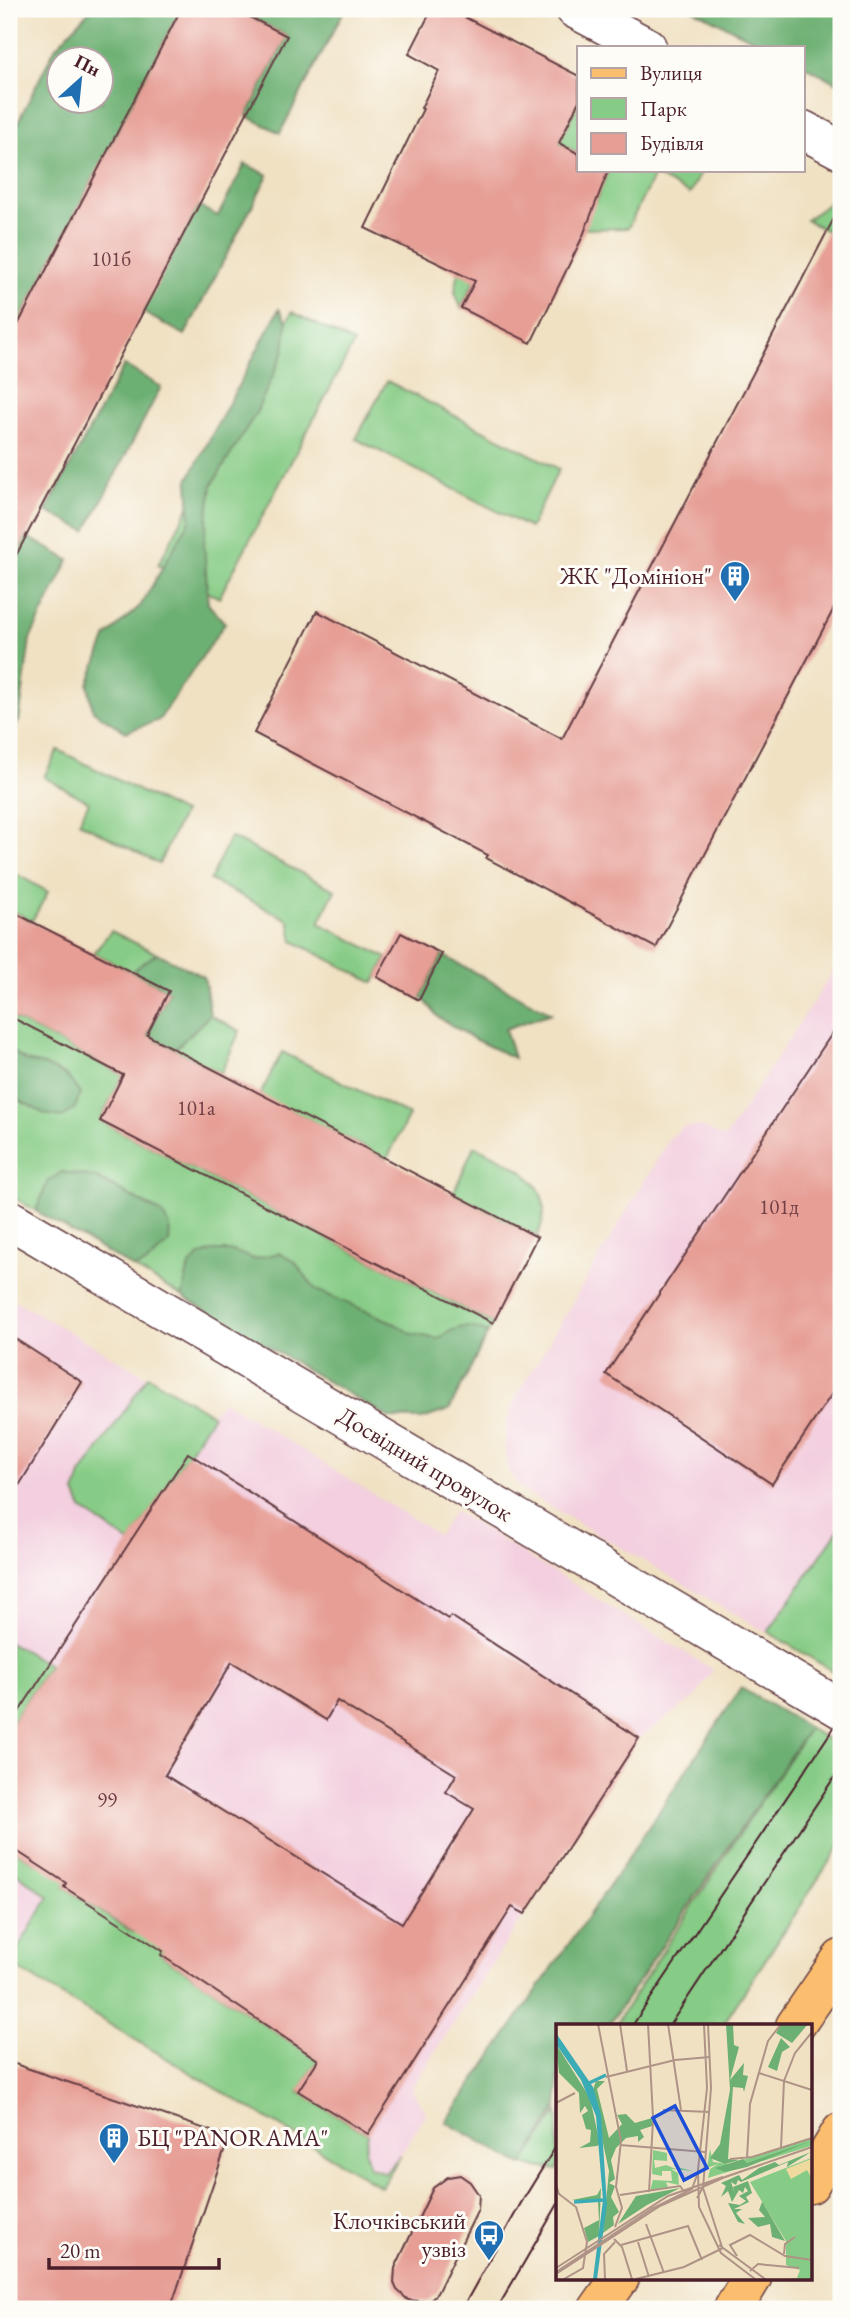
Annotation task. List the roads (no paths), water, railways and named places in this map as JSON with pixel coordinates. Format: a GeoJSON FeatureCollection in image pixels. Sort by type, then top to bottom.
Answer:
{"type":"FeatureCollection","features":[{"type":"Feature","properties":{"kind":"main road"},"geometry":{"type":"LineString","coordinates":[[796,2024],[841,1959]]}},
{"type":"Feature","properties":{"kind":"main road"},"geometry":{"type":"LineString","coordinates":[[812,2181],[841,2132]]}},
{"type":"Feature","properties":{"kind":"main road"},"geometry":{"type":"LineString","coordinates":[[598,2309],[619,2280]]}},
{"type":"Feature","properties":{"kind":"main road"},"geometry":{"type":"LineString","coordinates":[[733,2309],[751,2280]]}},
{"type":"Feature","properties":{"kind":"street"},"geometry":{"type":"LineString","coordinates":[[575,9],[645,46]]}},
{"type":"Feature","properties":{"kind":"street"},"geometry":{"type":"LineString","coordinates":[[804,131],[841,150]]}},
{"type":"Feature","properties":{"kind":"street","name":"Досвідний провулок"},"geometry":{"type":"LineString","coordinates":[[9,1219],[541,1532],[702,1630],[841,1709]]}},
{"type":"Feature","properties":{"kind":"tram line"},"geometry":{"type":"LineString","coordinates":[[633,2024],[841,1717]]}},
{"type":"Feature","properties":{"kind":"tram line"},"geometry":{"type":"LineString","coordinates":[[670,2024],[841,1767]]}},
{"type":"Feature","properties":{"kind":"tram line"},"geometry":{"type":"LineString","coordinates":[[462,2309],[556,2146]]}},
{"type":"Feature","properties":{"kind":"tram line"},"geometry":{"type":"LineString","coordinates":[[497,2309],[556,2207]]}},
{"type":"Feature","properties":{"kind":"place","name":"ЖК \"Домініон\""},"geometry":{"type":"Point","coordinates":[735,603]}},
{"type":"Feature","properties":{"kind":"place","name":"БЦ \"PANORAMA\""},"geometry":{"type":"Point","coordinates":[114,2165]}},
{"type":"Feature","properties":{"kind":"place","name":"Клочківський узвіз"},"geometry":{"type":"Point","coordinates":[489,2262]}}]}
